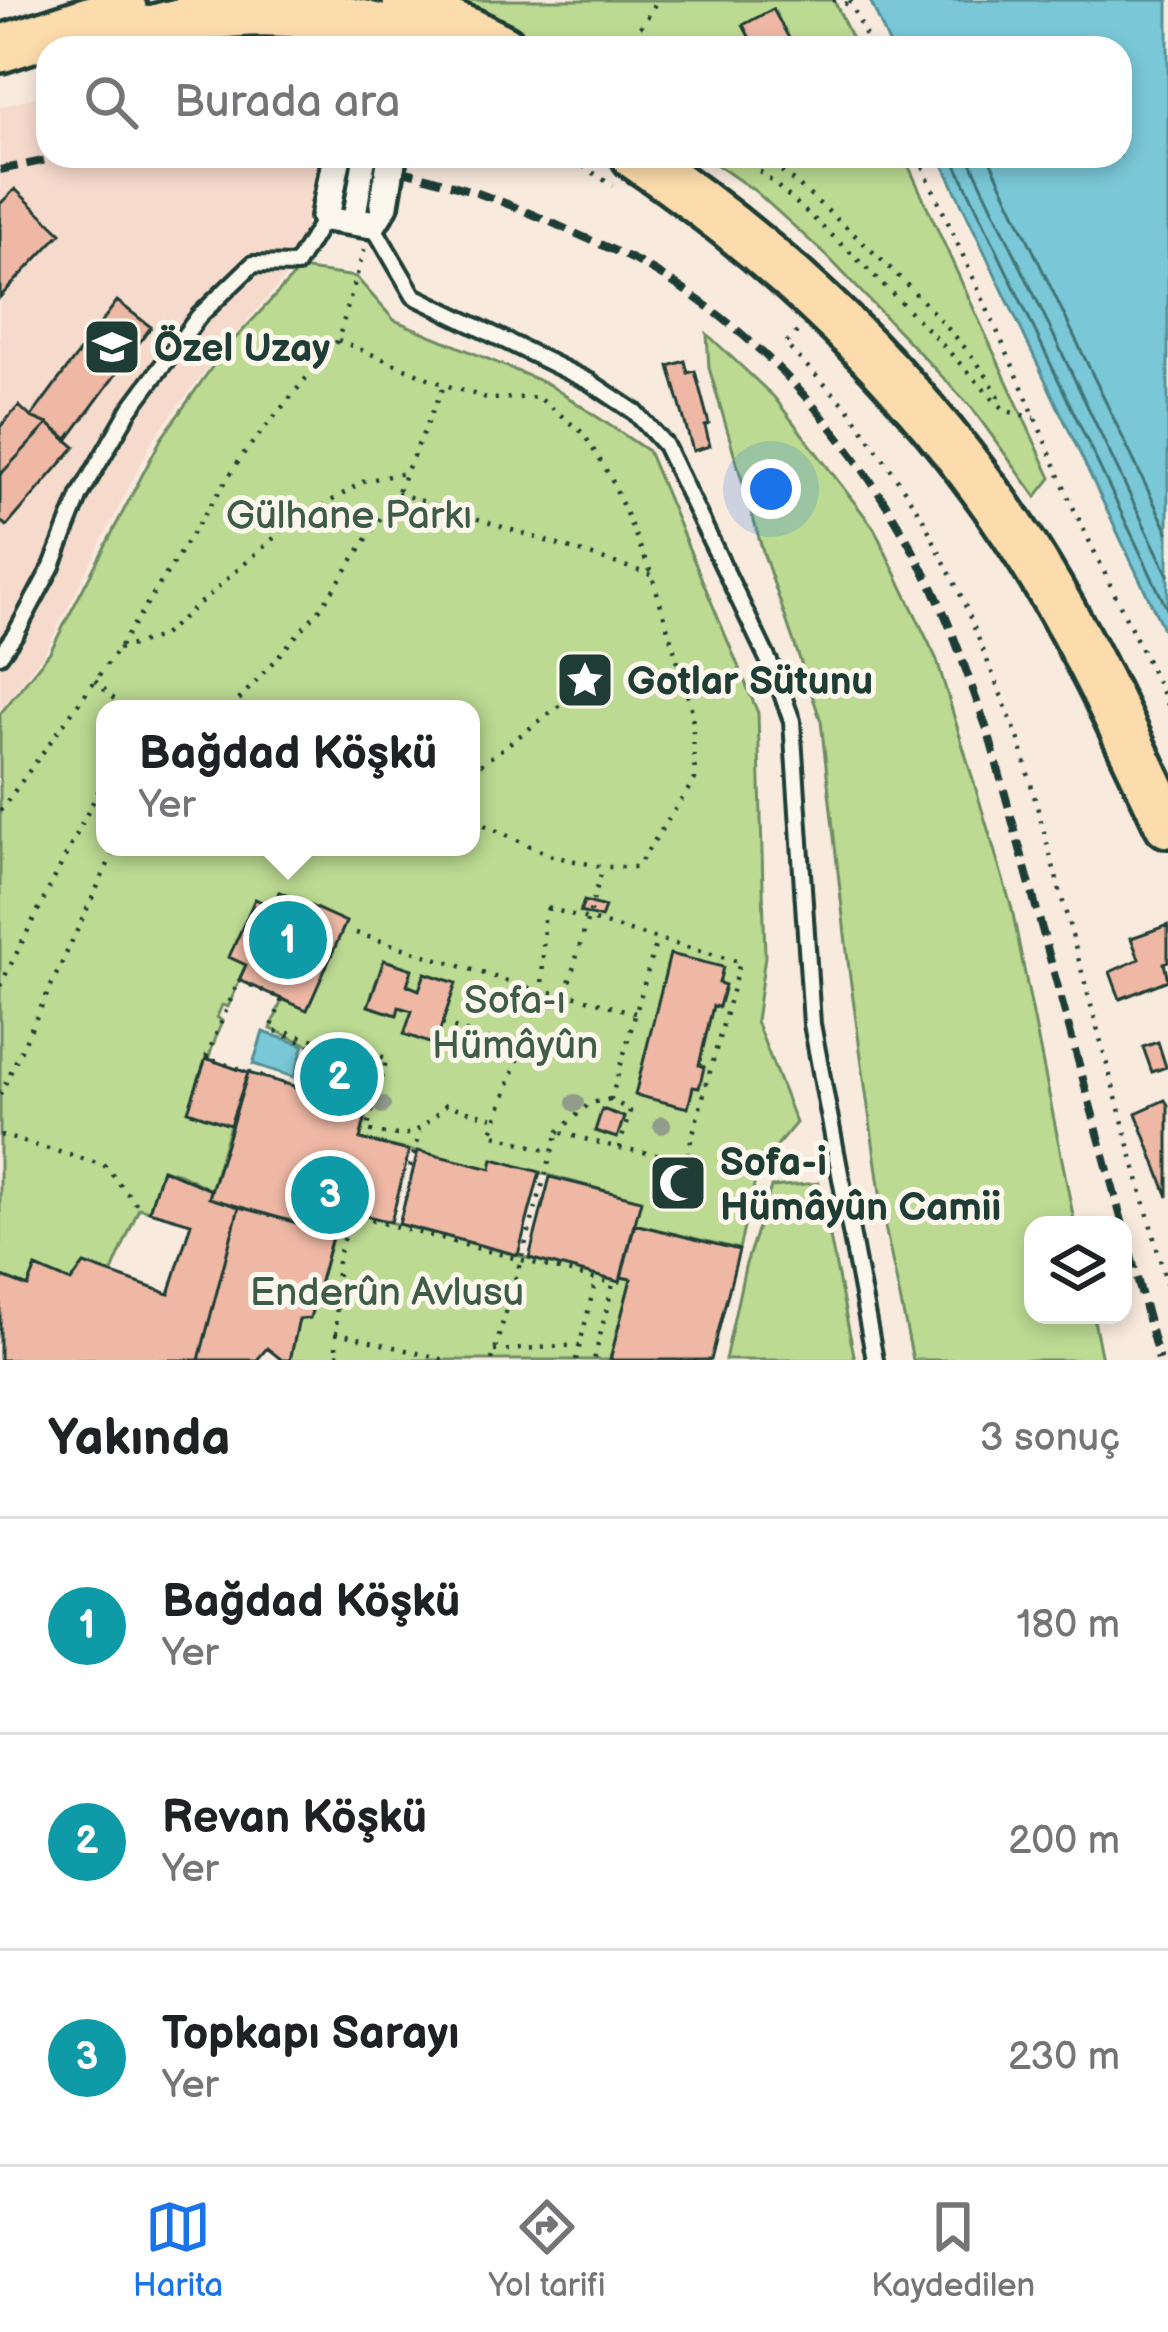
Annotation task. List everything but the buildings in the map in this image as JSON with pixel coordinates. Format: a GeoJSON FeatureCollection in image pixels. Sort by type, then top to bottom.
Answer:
{"type":"FeatureCollection","features":[{"type":"Feature","properties":{"kind":"main road"},"geometry":{"type":"LineString","coordinates":[[52,36],[121,19],[261,12],[479,36]]}},
{"type":"Feature","properties":{"kind":"main road"},"geometry":{"type":"LineString","coordinates":[[0,49],[36,40]]}},
{"type":"Feature","properties":{"kind":"main road"},"geometry":{"type":"LineString","coordinates":[[0,77],[36,66]]}},
{"type":"Feature","properties":{"kind":"main road"},"geometry":{"type":"LineString","coordinates":[[697,168],[766,220],[841,288],[902,350],[987,452],[1073,576],[1168,763]]}},
{"type":"Feature","properties":{"kind":"main road"},"geometry":{"type":"LineString","coordinates":[[625,172],[724,220],[831,314],[931,422],[1048,586],[1103,686],[1168,824]]}},
{"type":"Feature","properties":{"kind":"street"},"geometry":{"type":"LineString","coordinates":[[340,168],[353,212]]}},
{"type":"Feature","properties":{"kind":"street"},"geometry":{"type":"LineString","coordinates":[[353,212],[362,168]]}},
{"type":"Feature","properties":{"kind":"street"},"geometry":{"type":"LineString","coordinates":[[353,212],[384,168]]}},
{"type":"Feature","properties":{"kind":"lane"},"geometry":{"type":"LineString","coordinates":[[0,655],[52,566],[80,495],[120,426],[199,316],[253,264],[296,265],[353,212],[414,296],[590,382],[635,412],[665,445],[775,674],[792,721],[812,1024],[875,1360]]}},
{"type":"Feature","properties":{"kind":"path"},"geometry":{"type":"LineString","coordinates":[[632,36],[645,24],[657,0]]}},
{"type":"Feature","properties":{"kind":"path"},"geometry":{"type":"LineString","coordinates":[[833,0],[851,3],[866,36]]}},
{"type":"Feature","properties":{"kind":"path"},"geometry":{"type":"LineString","coordinates":[[756,168],[860,260],[1006,411],[1035,418]]}},
{"type":"Feature","properties":{"kind":"path"},"geometry":{"type":"LineString","coordinates":[[778,168],[848,226],[916,292],[992,381],[1006,411]]}},
{"type":"Feature","properties":{"kind":"path"},"geometry":{"type":"LineString","coordinates":[[923,168],[1072,505],[1168,704]]}},
{"type":"Feature","properties":{"kind":"path"},"geometry":{"type":"LineString","coordinates":[[0,811],[118,649],[244,453],[338,340],[353,212]]}},
{"type":"Feature","properties":{"kind":"path"},"geometry":{"type":"LineString","coordinates":[[799,330],[785,344],[848,408],[923,519],[963,600],[1019,740],[1168,1289]]}},
{"type":"Feature","properties":{"kind":"path"},"geometry":{"type":"LineString","coordinates":[[338,340],[490,400],[538,397],[584,433],[610,478],[652,575],[692,711],[695,779],[637,867],[603,867],[552,856],[480,823]]}},
{"type":"Feature","properties":{"kind":"path"},"geometry":{"type":"LineString","coordinates":[[241,700],[321,608],[397,493],[445,385]]}},
{"type":"Feature","properties":{"kind":"path"},"geometry":{"type":"LineString","coordinates":[[118,649],[161,637],[283,530],[364,481],[405,473]]}},
{"type":"Feature","properties":{"kind":"path"},"geometry":{"type":"LineString","coordinates":[[397,493],[652,575]]}},
{"type":"Feature","properties":{"kind":"path"},"geometry":{"type":"LineString","coordinates":[[480,765],[577,693],[593,696],[602,688],[604,673],[597,664],[585,661],[571,671],[570,683],[577,693]]}},
{"type":"Feature","properties":{"kind":"path"},"geometry":{"type":"LineString","coordinates":[[95,680],[115,700]]}},
{"type":"Feature","properties":{"kind":"path"},"geometry":{"type":"LineString","coordinates":[[0,986],[96,796]]}},
{"type":"Feature","properties":{"kind":"path"},"geometry":{"type":"LineString","coordinates":[[0,1095],[112,856]]}},
{"type":"Feature","properties":{"kind":"path"},"geometry":{"type":"LineString","coordinates":[[566,993],[603,867]]}},
{"type":"Feature","properties":{"kind":"path"},"geometry":{"type":"LineString","coordinates":[[552,1152],[491,1134],[542,992],[548,908],[740,962],[686,1159],[558,1132]]}},
{"type":"Feature","properties":{"kind":"path"},"geometry":{"type":"LineString","coordinates":[[356,933],[542,992],[566,993],[635,1013]]}},
{"type":"Feature","properties":{"kind":"path"},"geometry":{"type":"LineString","coordinates":[[611,1099],[657,939]]}},
{"type":"Feature","properties":{"kind":"path"},"geometry":{"type":"LineString","coordinates":[[239,980],[282,999],[271,1029],[310,1046],[298,1088],[206,1058],[239,980]]}},
{"type":"Feature","properties":{"kind":"path"},"geometry":{"type":"LineString","coordinates":[[442,1024],[520,1050]]}},
{"type":"Feature","properties":{"kind":"path"},"geometry":{"type":"LineString","coordinates":[[271,1029],[387,1058],[367,1130],[400,1137],[422,1129],[446,1105],[496,1118]]}},
{"type":"Feature","properties":{"kind":"path"},"geometry":{"type":"LineString","coordinates":[[492,1360],[558,1132],[590,1103],[611,1099],[630,1111],[619,1148]]}},
{"type":"Feature","properties":{"kind":"path"},"geometry":{"type":"LineString","coordinates":[[410,1167],[422,1129]]}},
{"type":"Feature","properties":{"kind":"path"},"geometry":{"type":"LineString","coordinates":[[0,1135],[104,1166],[139,1208]]}},
{"type":"Feature","properties":{"kind":"path"},"geometry":{"type":"LineString","coordinates":[[357,1360],[336,1357],[337,1259],[351,1215],[614,1284],[594,1360]]}},
{"type":"Feature","properties":{"kind":"path"},"geometry":{"type":"LineString","coordinates":[[576,1360],[596,1279]]}},
{"type":"Feature","properties":{"kind":"path"},"geometry":{"type":"LineString","coordinates":[[335,1332],[445,1360]]}},
{"type":"Feature","properties":{"kind":"path"},"geometry":{"type":"LineString","coordinates":[[494,1351],[580,1345]]}},
{"type":"Feature","properties":{"kind":"shaded area"},"geometry":{"type":"Polygon","coordinates":[[[308,30],[313,36],[234,36],[308,30]]]}},
{"type":"Feature","properties":{"kind":"shaded area"},"geometry":{"type":"Polygon","coordinates":[[[36,96],[36,168],[319,168],[296,265],[153,439],[46,651],[0,710],[0,107],[36,96]]]}},
{"type":"Feature","properties":{"kind":"green space"},"geometry":{"type":"Polygon","coordinates":[[[426,0],[834,0],[850,36],[509,36],[426,0]]]}},
{"type":"Feature","properties":{"kind":"green space"},"geometry":{"type":"Polygon","coordinates":[[[721,168],[909,168],[1051,478],[1036,497],[972,408],[828,257],[755,191],[721,168]]]}},
{"type":"Feature","properties":{"kind":"green space"},"geometry":{"type":"Polygon","coordinates":[[[300,269],[356,277],[394,320],[548,384],[648,451],[758,713],[765,956],[756,1021],[796,1123],[758,1168],[739,1249],[634,1224],[640,1200],[493,1160],[491,1169],[360,1139],[380,1066],[271,1029],[282,999],[307,1009],[346,922],[280,892],[273,907],[229,957],[246,965],[228,1007],[222,1005],[217,1017],[222,1021],[189,1111],[230,1125],[211,1190],[162,1169],[149,1211],[139,1208],[111,1274],[84,1264],[71,1282],[36,1267],[28,1287],[0,1276],[0,714],[50,652],[161,439],[222,353],[300,269]]]}},
{"type":"Feature","properties":{"kind":"green space"},"geometry":{"type":"Polygon","coordinates":[[[707,334],[774,397],[874,528],[937,660],[1012,909],[1073,1216],[1024,1216],[1024,1324],[1095,1324],[1102,1360],[913,1360],[884,1222],[821,721],[764,555],[709,368],[707,334]]]}},
{"type":"Feature","properties":{"kind":"green space"},"geometry":{"type":"Polygon","coordinates":[[[819,1183],[855,1360],[725,1360],[745,1267],[771,1187],[819,1183]]]}},
{"type":"Feature","properties":{"kind":"green space","name":"Enderûn Avlusu"},"geometry":{"type":"Polygon","coordinates":[[[340,1209],[619,1282],[621,1277],[631,1279],[610,1360],[290,1360],[299,1319],[310,1317],[340,1209]]]}},
{"type":"Feature","properties":{"kind":"water"},"geometry":{"type":"Polygon","coordinates":[[[870,0],[1168,0],[1168,639],[945,168],[1132,168],[1132,36],[886,36],[870,0]]]}},
{"type":"Feature","properties":{"kind":"water"},"geometry":{"type":"Polygon","coordinates":[[[263,1032],[304,1045],[294,1077],[253,1064],[263,1032]]]}},
{"type":"Feature","properties":{"kind":"railway"},"geometry":{"type":"LineString","coordinates":[[0,170],[36,162]]}},
{"type":"Feature","properties":{"kind":"railway"},"geometry":{"type":"LineString","coordinates":[[388,168],[478,193],[540,217],[636,261],[683,289],[768,358],[841,440],[873,485],[928,579],[988,732],[1121,1216]]}},
{"type":"Feature","properties":{"kind":"railway"},"geometry":{"type":"LineString","coordinates":[[1132,1260],[1159,1360]]}},
{"type":"Feature","properties":{"kind":"place","name":"Özel Uzay"},"geometry":{"type":"Point","coordinates":[112,347]}},
{"type":"Feature","properties":{"kind":"place","name":"Gotlar Sütunu"},"geometry":{"type":"Point","coordinates":[585,680]}},
{"type":"Feature","properties":{"kind":"place","name":"Bağdad Köşkü"},"geometry":{"type":"Point","coordinates":[288,940]}},
{"type":"Feature","properties":{"kind":"place","name":"Revan Köşkü"},"geometry":{"type":"Point","coordinates":[339,1077]}},
{"type":"Feature","properties":{"kind":"place","name":"Sofa-i Hümâyûn Camii"},"geometry":{"type":"Point","coordinates":[678,1183]}},
{"type":"Feature","properties":{"kind":"place","name":"Topkapı Sarayı"},"geometry":{"type":"Point","coordinates":[330,1195]}},
{"type":"Feature","properties":{"kind":"park label","name":"Gülhane Parkı"},"geometry":{"type":"Point","coordinates":[349,514]}},
{"type":"Feature","properties":{"kind":"park label","name":"Sofa-ı Hümâyûn"},"geometry":{"type":"Point","coordinates":[515,1022]}}]}
